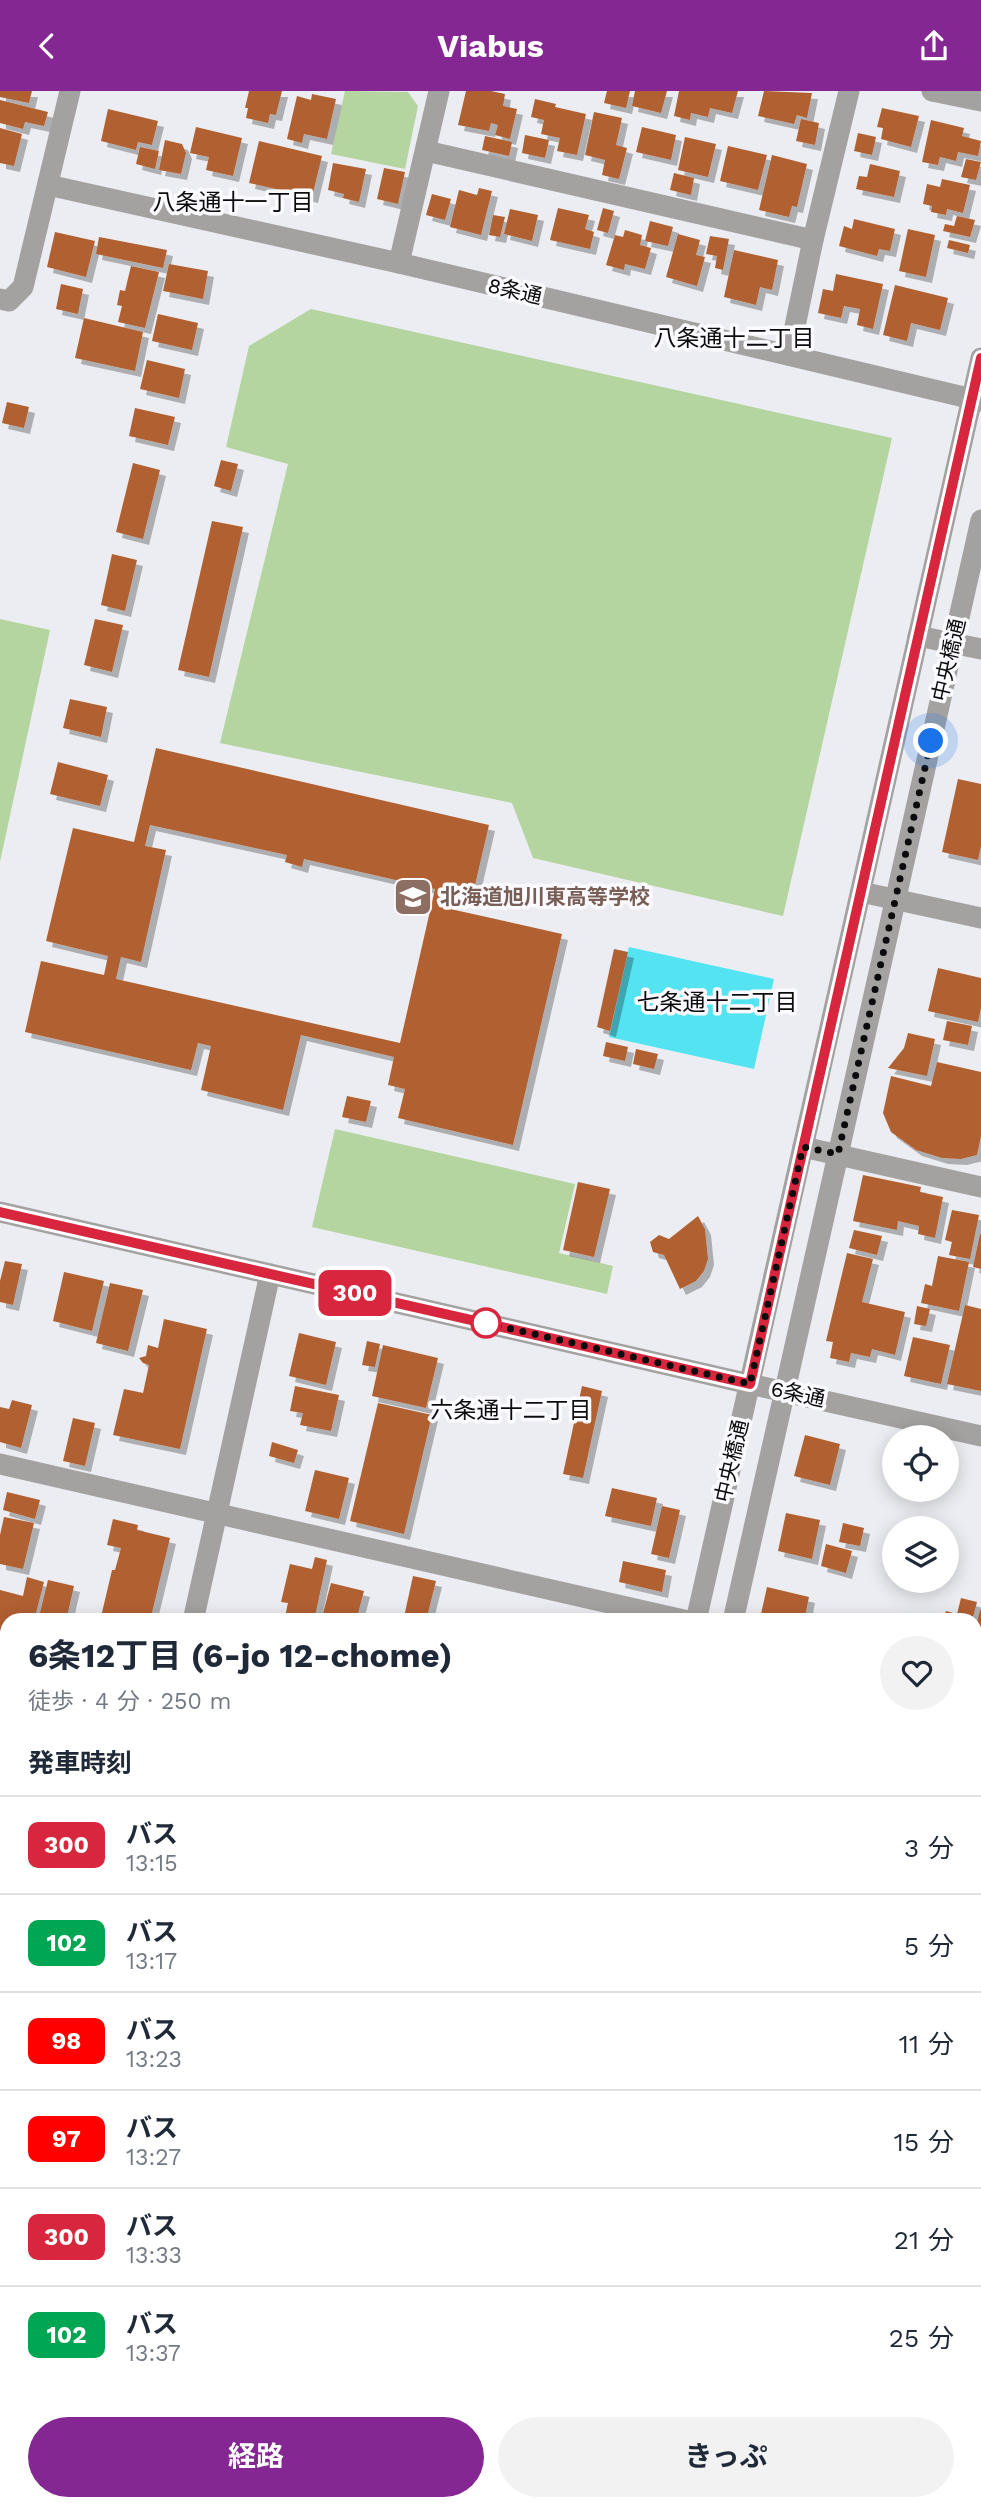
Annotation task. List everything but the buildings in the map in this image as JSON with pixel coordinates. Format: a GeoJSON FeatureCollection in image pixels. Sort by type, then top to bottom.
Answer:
{"type":"FeatureCollection","features":[{"type":"Feature","properties":{"kind":"street"},"geometry":{"type":"LineString","coordinates":[[0,299],[9,301],[23,286],[70,91]]}},
{"type":"Feature","properties":{"kind":"street"},"geometry":{"type":"LineString","coordinates":[[399,263],[439,91]]}},
{"type":"Feature","properties":{"kind":"street"},"geometry":{"type":"LineString","coordinates":[[789,355],[849,91]]}},
{"type":"Feature","properties":{"kind":"street"},"geometry":{"type":"LineString","coordinates":[[932,91],[981,101]]}},
{"type":"Feature","properties":{"kind":"street"},"geometry":{"type":"LineString","coordinates":[[426,151],[813,240]]}},
{"type":"Feature","properties":{"kind":"street","name":"8条通"},"geometry":{"type":"LineString","coordinates":[[48,185],[399,263],[976,400]]}},
{"type":"Feature","properties":{"kind":"street","name":"中央橋通"},"geometry":{"type":"LineString","coordinates":[[698,1613],[918,636],[976,400],[981,358]]}},
{"type":"Feature","properties":{"kind":"street","name":"中央橋通"},"geometry":{"type":"LineString","coordinates":[[735,1613],[981,520]]}},
{"type":"Feature","properties":{"kind":"street"},"geometry":{"type":"LineString","coordinates":[[918,636],[981,649]]}},
{"type":"Feature","properties":{"kind":"street"},"geometry":{"type":"LineString","coordinates":[[861,892],[981,918]]}},
{"type":"Feature","properties":{"kind":"street"},"geometry":{"type":"LineString","coordinates":[[803,1147],[981,1187]]}},
{"type":"Feature","properties":{"kind":"street","name":"6条通"},"geometry":{"type":"LineString","coordinates":[[0,1212],[981,1436]]}},
{"type":"Feature","properties":{"kind":"street"},"geometry":{"type":"LineString","coordinates":[[194,1613],[270,1274]]}},
{"type":"Feature","properties":{"kind":"street"},"geometry":{"type":"LineString","coordinates":[[0,1464],[653,1613]]}},
{"type":"Feature","properties":{"kind":"green space"},"geometry":{"type":"Polygon","coordinates":[[[345,91],[408,92],[418,106],[405,169],[331,154],[345,91]]]}},
{"type":"Feature","properties":{"kind":"green space"},"geometry":{"type":"Polygon","coordinates":[[[311,309],[892,438],[783,916],[533,858],[512,803],[220,743],[288,464],[226,447],[249,346],[311,309]]]}},
{"type":"Feature","properties":{"kind":"green space"},"geometry":{"type":"Polygon","coordinates":[[[0,619],[50,630],[0,862],[0,619]]]}},
{"type":"Feature","properties":{"kind":"green space"},"geometry":{"type":"Polygon","coordinates":[[[335,1129],[575,1184],[559,1253],[613,1266],[607,1294],[312,1227],[335,1129]]]}},
{"type":"Feature","properties":{"kind":"water"},"geometry":{"type":"Polygon","coordinates":[[[629,947],[774,979],[754,1069],[609,1037],[629,947]]]}},
{"type":"Feature","properties":{"kind":"bus line","name":"300"},"geometry":{"type":"LineString","coordinates":[[0,1212],[750,1384],[981,358]]}},
{"type":"Feature","properties":{"kind":"place","name":"北海道旭川東高等学校"},"geometry":{"type":"Point","coordinates":[413,897]}},
{"type":"Feature","properties":{"kind":"district","name":"八条通十一丁目"},"geometry":{"type":"Point","coordinates":[233,202]}},
{"type":"Feature","properties":{"kind":"district","name":"八条通十二丁目"},"geometry":{"type":"Point","coordinates":[734,338]}},
{"type":"Feature","properties":{"kind":"district","name":"七条通十二丁目"},"geometry":{"type":"Point","coordinates":[717,1002]}},
{"type":"Feature","properties":{"kind":"district","name":"六条通十二丁目"},"geometry":{"type":"Point","coordinates":[511,1410]}},
{"type":"Feature","properties":{"kind":"route"},"geometry":{"type":"LineString","coordinates":[[486,1323],[750,1384],[803,1147],[838,1154],[931,741]]}}]}
